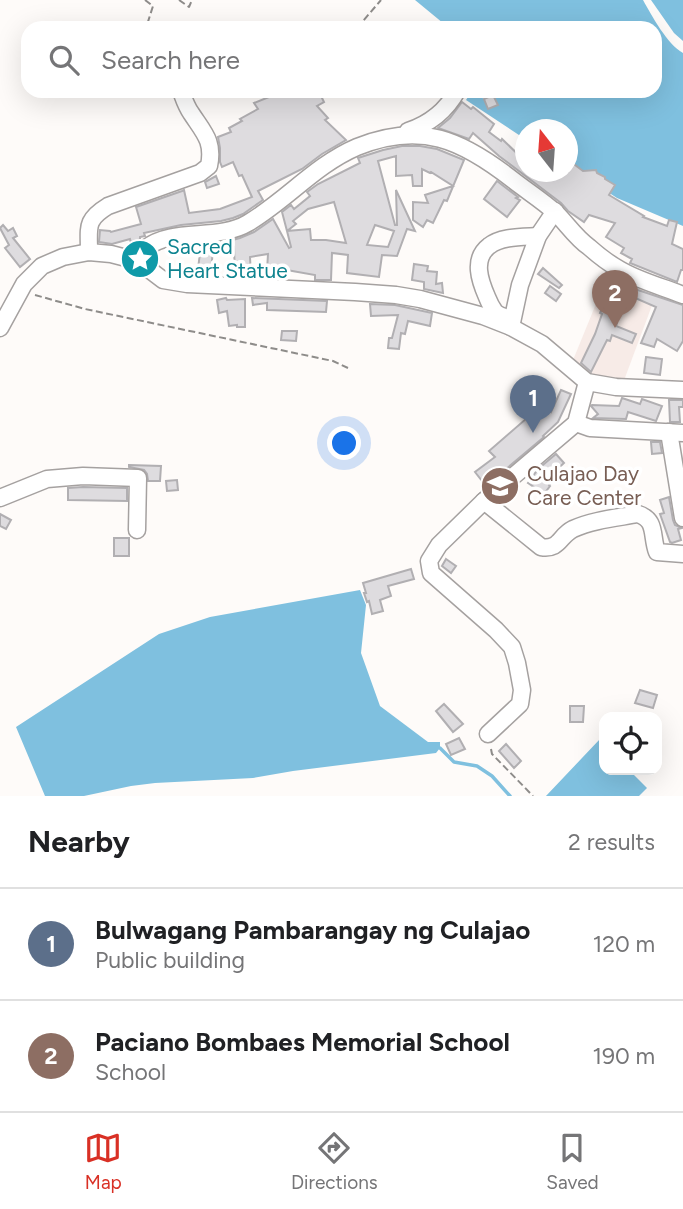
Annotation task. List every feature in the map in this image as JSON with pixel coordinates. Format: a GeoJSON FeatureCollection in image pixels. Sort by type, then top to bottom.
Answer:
{"type":"FeatureCollection","features":[{"type":"Feature","properties":{"kind":"street"},"geometry":{"type":"LineString","coordinates":[[89,252],[89,223],[95,214],[108,206],[200,173],[209,166],[212,152],[206,133],[189,111],[184,98]]}},
{"type":"Feature","properties":{"kind":"street"},"geometry":{"type":"LineString","coordinates":[[138,261],[144,250],[156,242],[232,231],[248,223],[277,203],[317,169],[359,146],[424,125],[453,98]]}},
{"type":"Feature","properties":{"kind":"street"},"geometry":{"type":"LineString","coordinates":[[399,135],[429,135],[469,150],[494,165],[555,211],[586,245],[620,270],[683,295]]}},
{"type":"Feature","properties":{"kind":"street"},"geometry":{"type":"LineString","coordinates":[[512,323],[520,285],[538,236],[555,211]]}},
{"type":"Feature","properties":{"kind":"street"},"geometry":{"type":"LineString","coordinates":[[538,236],[503,240],[490,245],[481,254],[481,284],[496,313],[542,344],[587,382],[616,387],[683,390]]}},
{"type":"Feature","properties":{"kind":"street"},"geometry":{"type":"LineString","coordinates":[[0,328],[24,284],[42,266],[63,257],[89,252],[138,261],[163,280],[187,284],[396,295],[512,323]]}},
{"type":"Feature","properties":{"kind":"street"},"geometry":{"type":"LineString","coordinates":[[488,734],[520,705],[522,690],[512,647],[431,573],[429,561],[439,545],[484,501],[576,423],[587,382]]}},
{"type":"Feature","properties":{"kind":"street"},"geometry":{"type":"LineString","coordinates":[[576,423],[590,428],[676,433],[683,518]]}},
{"type":"Feature","properties":{"kind":"street"},"geometry":{"type":"LineString","coordinates":[[0,498],[47,479],[83,476],[138,478],[137,530]]}},
{"type":"Feature","properties":{"kind":"street"},"geometry":{"type":"LineString","coordinates":[[484,501],[541,547],[554,546],[569,531],[585,524],[638,514],[646,516],[650,522],[657,552],[683,554]]}},
{"type":"Feature","properties":{"kind":"path"},"geometry":{"type":"LineString","coordinates":[[145,0],[153,6],[148,21]]}},
{"type":"Feature","properties":{"kind":"path"},"geometry":{"type":"LineString","coordinates":[[179,0],[189,7],[192,0]]}},
{"type":"Feature","properties":{"kind":"path"},"geometry":{"type":"LineString","coordinates":[[363,21],[381,0]]}},
{"type":"Feature","properties":{"kind":"path"},"geometry":{"type":"LineString","coordinates":[[20,290],[85,309],[333,361],[348,368]]}},
{"type":"Feature","properties":{"kind":"path"},"geometry":{"type":"LineString","coordinates":[[488,734],[492,754],[533,796]]}},
{"type":"Feature","properties":{"kind":"shaded area"},"geometry":{"type":"Polygon","coordinates":[[[609,272],[657,292],[623,383],[589,378],[571,365],[609,272]]]}},
{"type":"Feature","properties":{"kind":"water"},"geometry":{"type":"Polygon","coordinates":[[[415,0],[643,0],[655,21],[440,21],[415,0]]]}},
{"type":"Feature","properties":{"kind":"water"},"geometry":{"type":"Polygon","coordinates":[[[651,0],[683,0],[683,41],[674,33],[651,0]]]}},
{"type":"Feature","properties":{"kind":"water"},"geometry":{"type":"Polygon","coordinates":[[[662,31],[683,53],[683,226],[617,198],[578,173],[578,119],[515,119],[515,132],[466,100],[662,98],[662,31]]]}},
{"type":"Feature","properties":{"kind":"water"},"geometry":{"type":"Polygon","coordinates":[[[360,590],[366,605],[361,653],[380,706],[428,742],[440,742],[436,753],[253,778],[155,783],[84,796],[45,796],[16,727],[159,634],[210,617],[360,590]]]}},
{"type":"Feature","properties":{"kind":"water"},"geometry":{"type":"Polygon","coordinates":[[[599,740],[599,775],[634,775],[647,788],[639,796],[546,796],[599,740]]]}},
{"type":"Feature","properties":{"kind":"building"},"geometry":{"type":"Polygon","coordinates":[[[266,98],[322,98],[324,102],[317,106],[328,118],[325,120],[346,140],[302,169],[258,191],[263,200],[243,214],[221,221],[181,225],[144,233],[145,236],[140,237],[132,247],[130,239],[112,244],[99,242],[100,230],[111,232],[141,224],[136,207],[184,190],[189,213],[220,209],[252,197],[233,162],[222,167],[218,137],[231,132],[229,128],[258,109],[254,103],[266,98]]]}},
{"type":"Feature","properties":{"kind":"building"},"geometry":{"type":"Polygon","coordinates":[[[494,98],[498,105],[488,109],[484,99],[494,98]]]}},
{"type":"Feature","properties":{"kind":"building"},"geometry":{"type":"Polygon","coordinates":[[[462,102],[471,109],[473,107],[494,124],[489,132],[501,141],[502,139],[515,151],[515,168],[473,133],[469,139],[438,128],[462,102]]]}},
{"type":"Feature","properties":{"kind":"building"},"geometry":{"type":"Polygon","coordinates":[[[402,146],[420,146],[437,149],[464,160],[447,201],[444,200],[433,223],[427,220],[423,227],[413,220],[413,202],[428,203],[425,195],[453,186],[422,169],[422,186],[413,186],[412,175],[396,176],[396,156],[378,161],[395,225],[396,190],[415,231],[407,229],[397,256],[382,255],[379,277],[347,273],[348,255],[332,253],[331,280],[315,280],[315,275],[281,269],[281,272],[267,271],[268,254],[250,257],[251,277],[235,276],[234,247],[213,250],[211,270],[198,269],[200,253],[171,254],[172,248],[240,238],[273,219],[289,248],[291,247],[282,212],[291,205],[294,209],[310,196],[307,192],[318,184],[360,163],[358,158],[402,146]],[[334,202],[308,209],[293,221],[296,224],[287,231],[310,229],[311,240],[346,243],[334,202]],[[375,225],[367,245],[388,247],[394,231],[375,225]]]}},
{"type":"Feature","properties":{"kind":"building"},"geometry":{"type":"Polygon","coordinates":[[[578,167],[583,171],[596,170],[615,185],[609,195],[643,217],[667,226],[669,220],[677,222],[672,244],[683,249],[683,270],[677,282],[630,263],[632,259],[621,253],[624,248],[606,237],[615,223],[589,215],[584,222],[533,182],[578,182],[578,167]]]}},
{"type":"Feature","properties":{"kind":"building"},"geometry":{"type":"Polygon","coordinates":[[[216,176],[219,184],[207,188],[205,182],[216,176]]]}},
{"type":"Feature","properties":{"kind":"building"},"geometry":{"type":"Polygon","coordinates":[[[497,181],[520,200],[507,217],[484,199],[497,181]]]}},
{"type":"Feature","properties":{"kind":"building"},"geometry":{"type":"Polygon","coordinates":[[[3,225],[8,231],[13,228],[17,236],[13,238],[30,259],[20,267],[5,248],[9,245],[0,228],[3,225]]]}},
{"type":"Feature","properties":{"kind":"building"},"geometry":{"type":"Polygon","coordinates":[[[414,264],[428,266],[427,271],[437,272],[436,284],[442,283],[443,293],[424,289],[424,282],[412,280],[414,264]]]}},
{"type":"Feature","properties":{"kind":"building"},"geometry":{"type":"Polygon","coordinates":[[[543,268],[562,285],[559,288],[538,274],[543,268]]]}},
{"type":"Feature","properties":{"kind":"building"},"geometry":{"type":"Polygon","coordinates":[[[615,279],[683,305],[683,341],[677,351],[657,339],[654,347],[641,343],[656,307],[624,293],[613,322],[617,323],[616,326],[636,334],[632,343],[612,335],[591,372],[581,363],[615,279]]]}},
{"type":"Feature","properties":{"kind":"building"},"geometry":{"type":"Polygon","coordinates":[[[550,286],[561,294],[556,301],[545,293],[550,286]]]}},
{"type":"Feature","properties":{"kind":"building"},"geometry":{"type":"Polygon","coordinates":[[[252,298],[327,301],[326,312],[267,310],[267,303],[253,305],[252,298]]]}},
{"type":"Feature","properties":{"kind":"building"},"geometry":{"type":"Polygon","coordinates":[[[245,299],[245,327],[229,326],[227,311],[219,313],[217,300],[245,299]]]}},
{"type":"Feature","properties":{"kind":"building"},"geometry":{"type":"Polygon","coordinates":[[[370,304],[395,305],[432,313],[430,326],[408,321],[405,334],[401,333],[399,349],[388,348],[398,315],[371,316],[370,304]]]}},
{"type":"Feature","properties":{"kind":"building"},"geometry":{"type":"Polygon","coordinates":[[[282,331],[297,331],[296,341],[281,340],[282,331]]]}},
{"type":"Feature","properties":{"kind":"building"},"geometry":{"type":"Polygon","coordinates":[[[646,357],[662,359],[660,375],[644,373],[646,357]]]}},
{"type":"Feature","properties":{"kind":"building"},"geometry":{"type":"Polygon","coordinates":[[[561,390],[571,394],[558,422],[486,486],[475,472],[495,457],[489,451],[527,418],[531,422],[546,407],[551,412],[561,390]]]}},
{"type":"Feature","properties":{"kind":"building"},"geometry":{"type":"Polygon","coordinates":[[[622,398],[640,404],[642,399],[662,406],[656,421],[628,412],[626,419],[593,418],[598,414],[592,405],[619,406],[622,398]]]}},
{"type":"Feature","properties":{"kind":"building"},"geometry":{"type":"Polygon","coordinates":[[[669,400],[683,400],[683,407],[679,407],[680,422],[670,422],[669,400]]]}},
{"type":"Feature","properties":{"kind":"building"},"geometry":{"type":"Polygon","coordinates":[[[651,442],[660,442],[662,453],[652,454],[651,442]]]}},
{"type":"Feature","properties":{"kind":"building"},"geometry":{"type":"Polygon","coordinates":[[[556,454],[564,463],[553,473],[557,476],[544,494],[528,483],[538,469],[556,454]]]}},
{"type":"Feature","properties":{"kind":"building"},"geometry":{"type":"Polygon","coordinates":[[[129,465],[161,466],[160,481],[148,481],[144,470],[129,465]]]}},
{"type":"Feature","properties":{"kind":"building"},"geometry":{"type":"Polygon","coordinates":[[[177,480],[178,490],[167,491],[166,481],[177,480]]]}},
{"type":"Feature","properties":{"kind":"building"},"geometry":{"type":"Polygon","coordinates":[[[68,488],[127,488],[127,501],[68,500],[68,488]]]}},
{"type":"Feature","properties":{"kind":"building"},"geometry":{"type":"Polygon","coordinates":[[[669,497],[675,525],[682,528],[678,529],[681,540],[672,543],[660,514],[664,513],[660,500],[669,497]]]}},
{"type":"Feature","properties":{"kind":"building"},"geometry":{"type":"Polygon","coordinates":[[[0,514],[11,520],[6,529],[0,526],[0,514]]]}},
{"type":"Feature","properties":{"kind":"building"},"geometry":{"type":"Polygon","coordinates":[[[114,538],[129,538],[129,556],[114,556],[114,538]]]}},
{"type":"Feature","properties":{"kind":"building"},"geometry":{"type":"Polygon","coordinates":[[[446,559],[456,566],[451,573],[442,566],[446,559]]]}},
{"type":"Feature","properties":{"kind":"building"},"geometry":{"type":"Polygon","coordinates":[[[411,569],[414,579],[388,586],[391,596],[380,600],[383,611],[372,614],[363,583],[411,569]]]}},
{"type":"Feature","properties":{"kind":"building"},"geometry":{"type":"Polygon","coordinates":[[[640,690],[657,695],[653,708],[635,703],[640,690]]]}},
{"type":"Feature","properties":{"kind":"building"},"geometry":{"type":"Polygon","coordinates":[[[444,704],[463,724],[453,732],[436,711],[444,704]]]}},
{"type":"Feature","properties":{"kind":"building"},"geometry":{"type":"Polygon","coordinates":[[[570,706],[584,706],[583,722],[570,722],[570,706]]]}},
{"type":"Feature","properties":{"kind":"building"},"geometry":{"type":"Polygon","coordinates":[[[459,738],[465,749],[451,755],[446,744],[459,738]]]}},
{"type":"Feature","properties":{"kind":"building"},"geometry":{"type":"Polygon","coordinates":[[[506,744],[521,761],[514,768],[499,751],[506,744]]]}},
{"type":"Feature","properties":{"kind":"waterway"},"geometry":{"type":"LineString","coordinates":[[440,748],[454,762],[477,766],[492,776],[510,796]]}},
{"type":"Feature","properties":{"kind":"place","name":"Sacred Heart Statue"},"geometry":{"type":"Point","coordinates":[140,259]}},
{"type":"Feature","properties":{"kind":"place","name":"Paciano Bombaes Memorial School"},"geometry":{"type":"Point","coordinates":[615,328]}},
{"type":"Feature","properties":{"kind":"place","name":"Bulwagang Pambarangay ng Culajao"},"geometry":{"type":"Point","coordinates":[533,433]}},
{"type":"Feature","properties":{"kind":"place","name":"Culajao Day Care Center"},"geometry":{"type":"Point","coordinates":[500,486]}}]}
